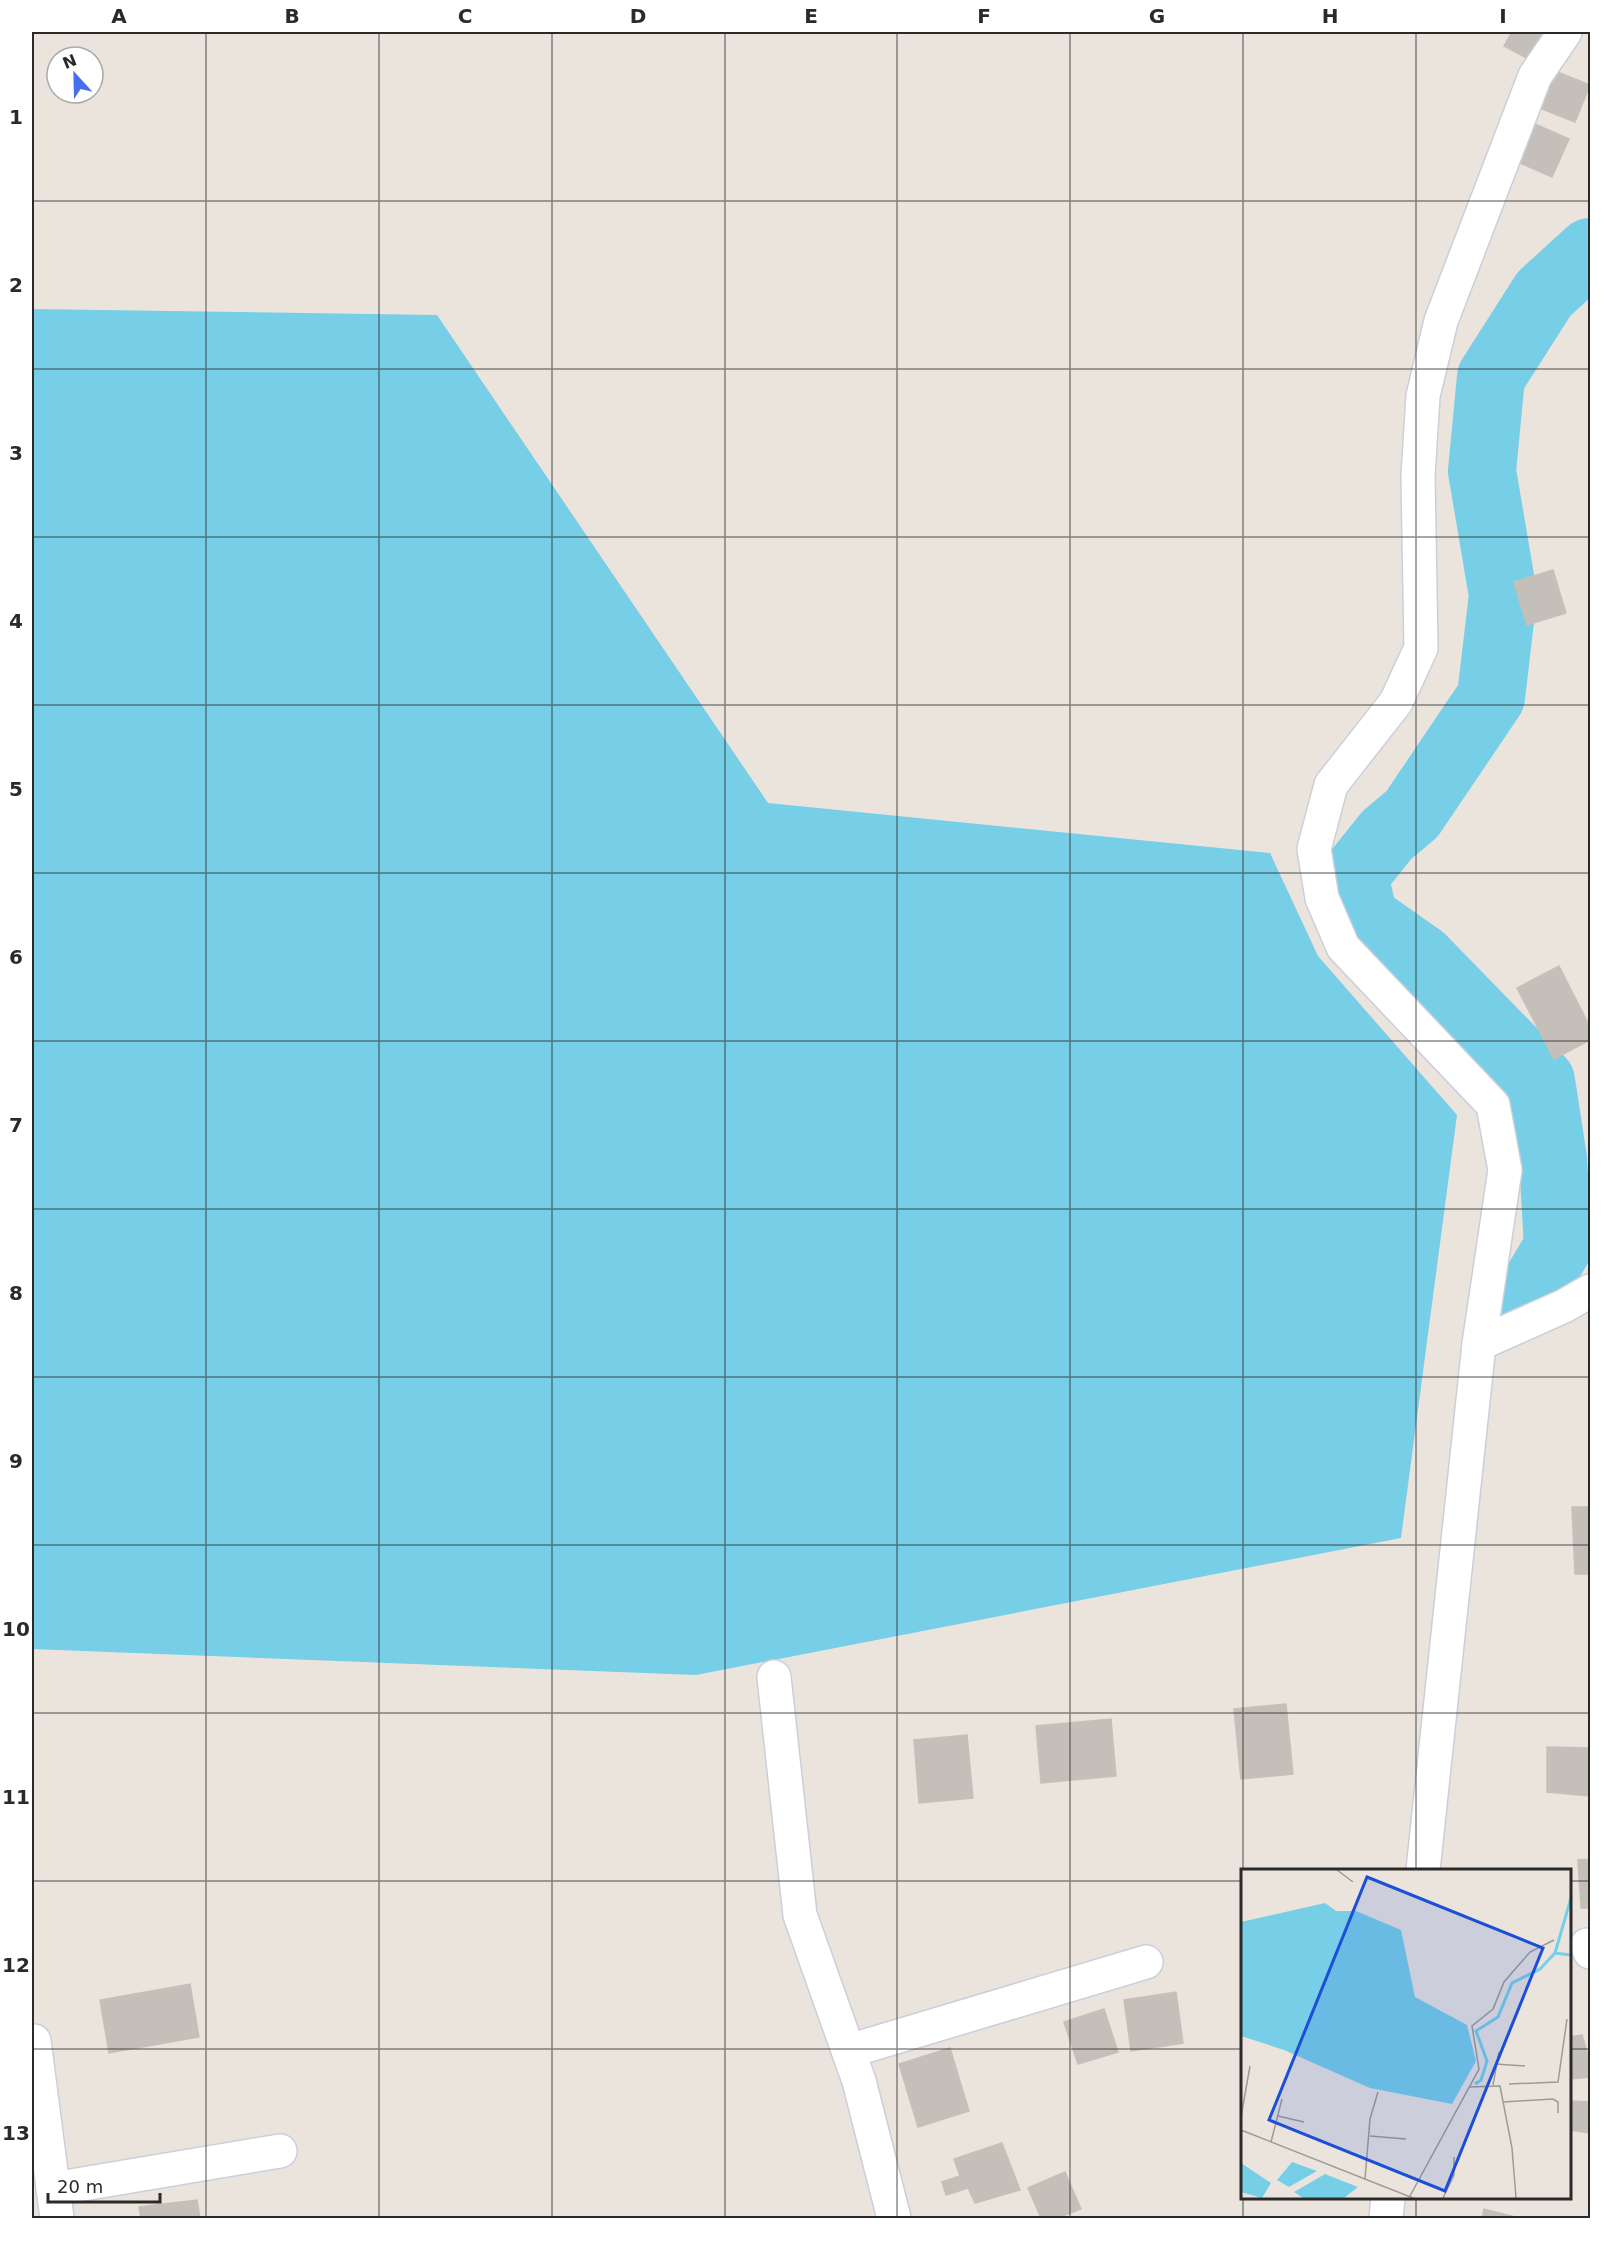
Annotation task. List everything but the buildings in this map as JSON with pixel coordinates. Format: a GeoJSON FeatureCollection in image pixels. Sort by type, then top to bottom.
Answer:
{"type":"FeatureCollection","features":[{"type":"Feature","properties":{"kind":"street"},"geometry":{"type":"LineString","coordinates":[[1423,1869],[1479,1344],[1505,1170],[1493,1105],[1343,947],[1322,898],[1314,849],[1331,785],[1396,702],[1421,648],[1418,476],[1423,396],[1441,321],[1535,76],[1565,32]]}},
{"type":"Feature","properties":{"kind":"street"},"geometry":{"type":"LineString","coordinates":[[1479,1344],[1564,1306],[1590,1291]]}},
{"type":"Feature","properties":{"kind":"street"},"geometry":{"type":"LineString","coordinates":[[774,1677],[800,1915],[859,2080],[894,2218]]}},
{"type":"Feature","properties":{"kind":"street"},"geometry":{"type":"LineString","coordinates":[[849,2051],[1146,1962]]}},
{"type":"Feature","properties":{"kind":"street"},"geometry":{"type":"LineString","coordinates":[[34,2040],[55,2204],[280,2151]]}},
{"type":"Feature","properties":{"kind":"street"},"geometry":{"type":"LineString","coordinates":[[1386,2218],[1388,2199]]}},
{"type":"Feature","properties":{"kind":"water"},"geometry":{"type":"Polygon","coordinates":[[[32,309],[437,315],[768,803],[1270,853],[1318,956],[1457,1115],[1401,1538],[696,1675],[32,1649],[32,309]]]}},
{"type":"Feature","properties":{"kind":"waterway"},"geometry":{"type":"LineString","coordinates":[[1525,1302],[1558,1247],[1553,1159],[1541,1081],[1421,958],[1364,918],[1354,876],[1387,835],[1412,814],[1491,697],[1503,595],[1482,471],[1491,377],[1544,294],[1590,252]]}}]}
